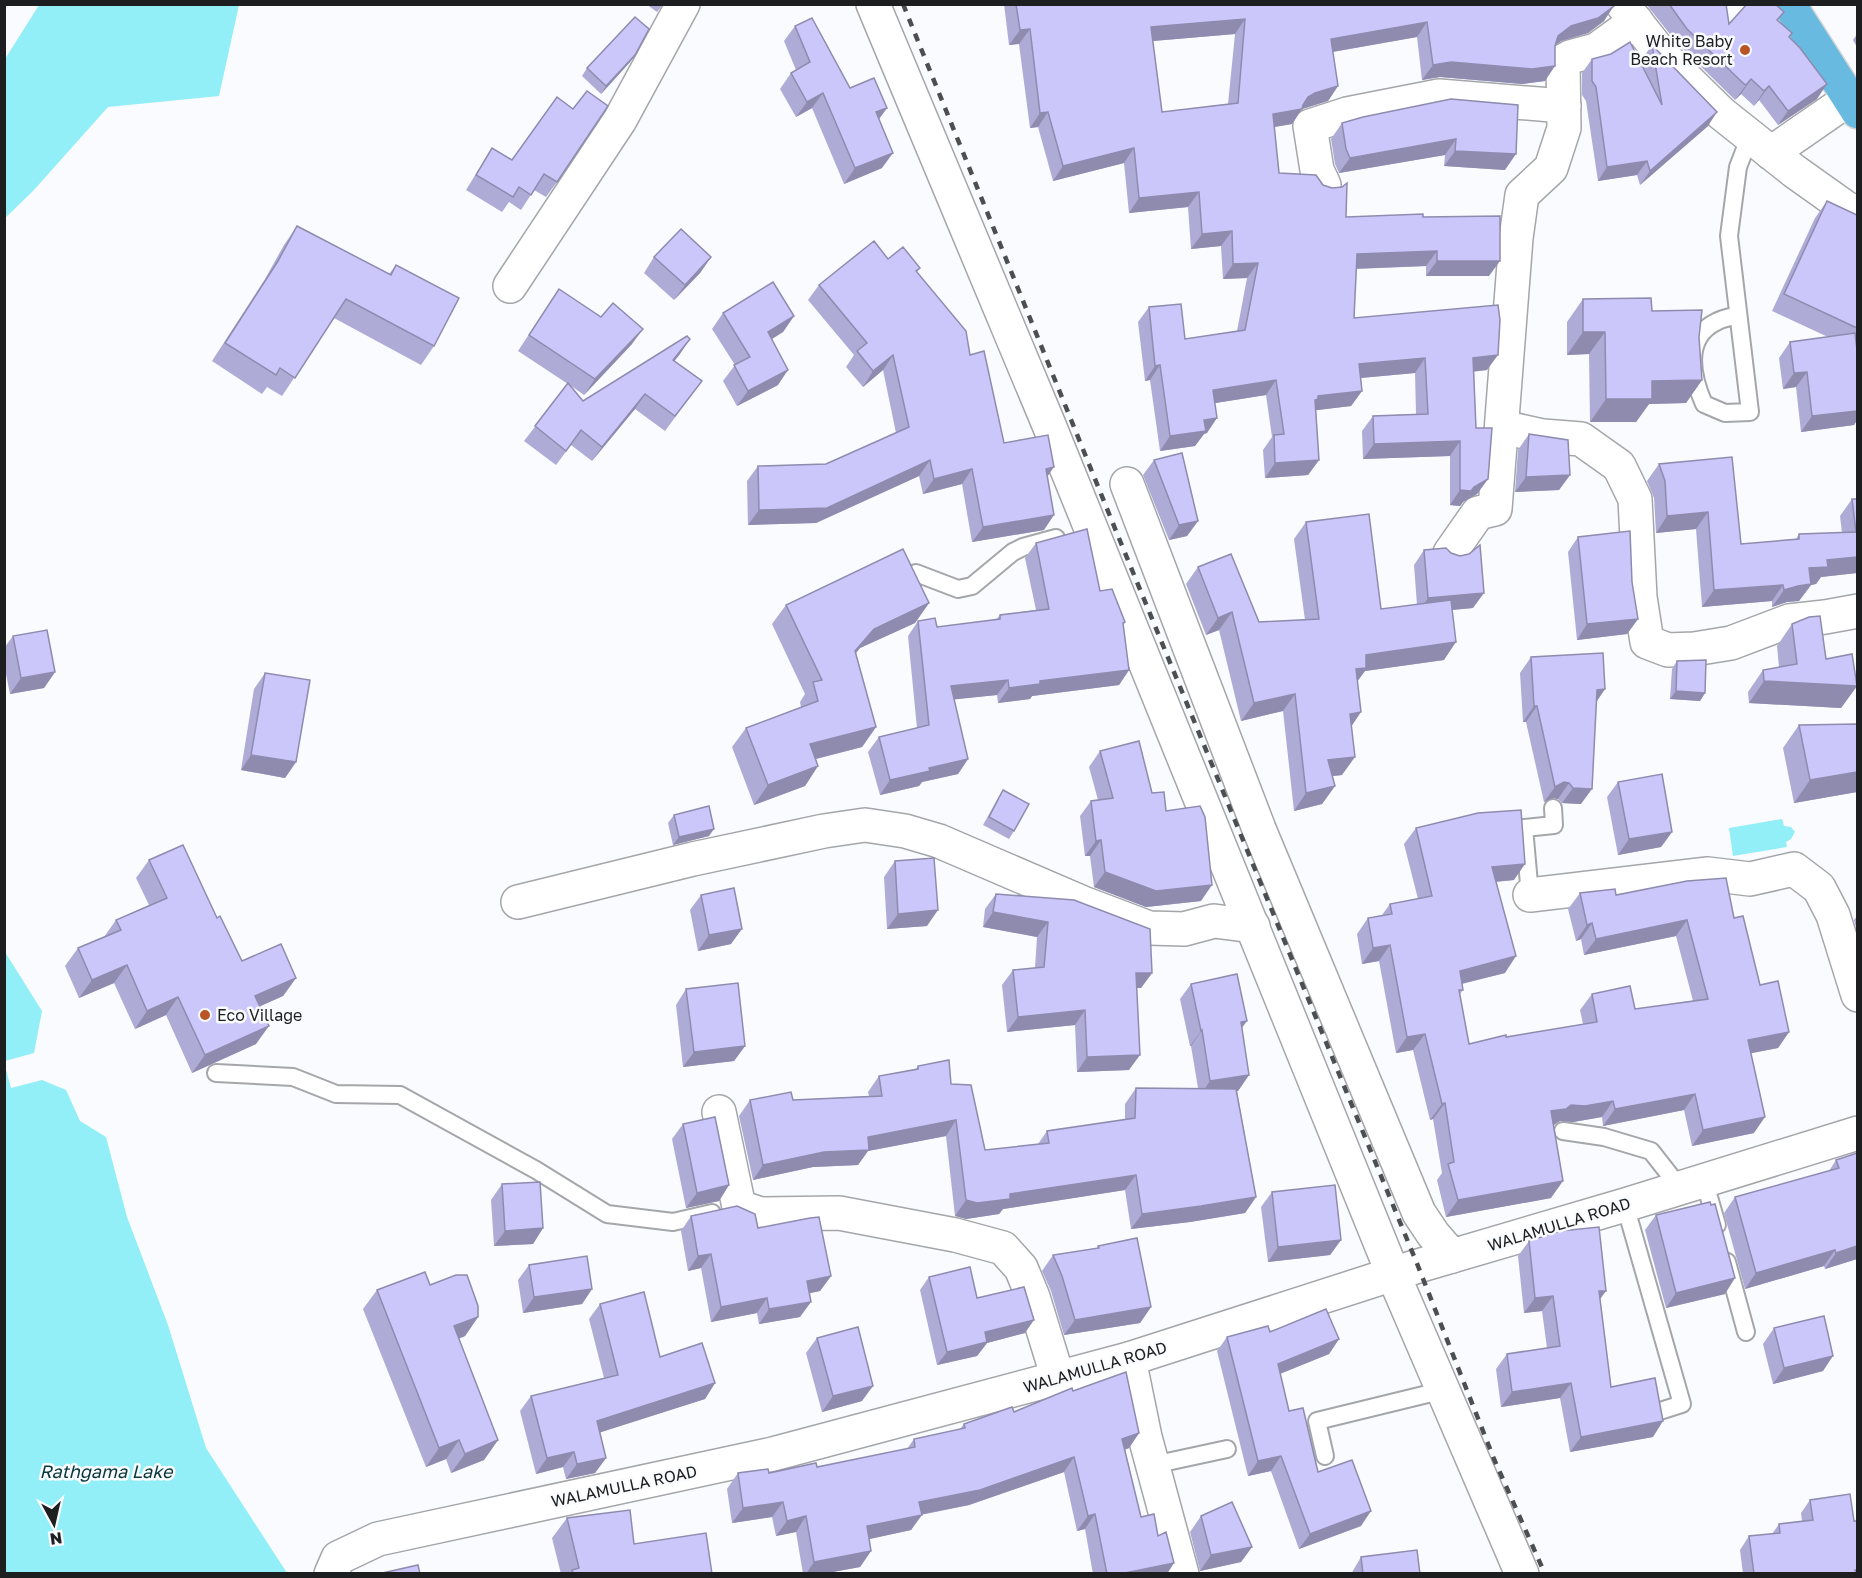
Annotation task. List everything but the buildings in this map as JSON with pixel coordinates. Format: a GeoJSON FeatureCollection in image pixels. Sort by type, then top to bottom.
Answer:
{"type":"FeatureCollection","features":[{"type":"Feature","properties":{"kind":"highway"},"geometry":{"type":"LineString","coordinates":[[1789,4],[1853,105]]}},
{"type":"Feature","properties":{"kind":"street"},"geometry":{"type":"LineString","coordinates":[[510,286],[620,120],[683,4]]}},
{"type":"Feature","properties":{"kind":"street"},"geometry":{"type":"LineString","coordinates":[[873,4],[1080,532],[1253,926],[1394,1274],[1522,1574]]}},
{"type":"Feature","properties":{"kind":"street"},"geometry":{"type":"LineString","coordinates":[[1450,553],[1478,513],[1495,509],[1516,238],[1522,195],[1551,168],[1564,128],[1563,61],[1596,50],[1629,13],[1663,56],[1721,113],[1846,208],[1857,213]]}},
{"type":"Feature","properties":{"kind":"street"},"geometry":{"type":"LineString","coordinates":[[1324,185],[1317,170],[1310,126],[1347,114],[1439,96],[1564,106]]}},
{"type":"Feature","properties":{"kind":"street"},"geometry":{"type":"LineString","coordinates":[[1761,145],[1853,105]]}},
{"type":"Feature","properties":{"kind":"street"},"geometry":{"type":"LineString","coordinates":[[1502,427],[1543,436],[1581,439],[1618,466],[1635,499],[1640,597],[1647,642],[1668,650],[1731,644],[1789,621],[1825,617],[1857,610]]}},
{"type":"Feature","properties":{"kind":"street"},"geometry":{"type":"LineString","coordinates":[[1127,484],[1259,829],[1419,1213],[1452,1256]]}},
{"type":"Feature","properties":{"kind":"street"},"geometry":{"type":"LineString","coordinates":[[518,902],[693,859],[824,831],[865,825],[905,831],[939,841],[1083,903],[1149,928],[1184,929],[1214,921],[1253,926]]}},
{"type":"Feature","properties":{"kind":"street"},"geometry":{"type":"LineString","coordinates":[[1530,895],[1708,874],[1750,879],[1794,869],[1819,888],[1833,915],[1857,995]]}},
{"type":"Feature","properties":{"kind":"street"},"geometry":{"type":"LineString","coordinates":[[719,1112],[740,1207],[761,1214],[839,1213],[955,1235],[1003,1248],[1021,1268],[1033,1297],[1058,1378]]}},
{"type":"Feature","properties":{"kind":"street","name":"WALAMULLA ROAD"},"geometry":{"type":"LineString","coordinates":[[331,1574],[338,1558],[378,1539],[773,1454],[1129,1359],[1394,1274],[1857,1133]]}},
{"type":"Feature","properties":{"kind":"street"},"geometry":{"type":"LineString","coordinates":[[1129,1359],[1145,1437],[1182,1574]]}},
{"type":"Feature","properties":{"kind":"lane"},"geometry":{"type":"LineString","coordinates":[[1738,315],[1716,321],[1701,332],[1693,349],[1693,371],[1697,389],[1704,404],[1725,413],[1750,412],[1729,236],[1738,167],[1761,145]]}},
{"type":"Feature","properties":{"kind":"lane"},"geometry":{"type":"LineString","coordinates":[[916,573],[958,589],[972,586],[1013,552],[1023,547],[1080,532]]}},
{"type":"Feature","properties":{"kind":"lane"},"geometry":{"type":"LineString","coordinates":[[1530,895],[1524,828],[1554,825],[1553,808]]}},
{"type":"Feature","properties":{"kind":"lane"},"geometry":{"type":"LineString","coordinates":[[216,1073],[293,1077],[336,1094],[400,1095],[536,1170],[607,1214],[673,1221],[740,1207]]}},
{"type":"Feature","properties":{"kind":"lane"},"geometry":{"type":"LineString","coordinates":[[1563,1131],[1604,1137],[1651,1151],[1692,1184],[1746,1332]]}},
{"type":"Feature","properties":{"kind":"lane"},"geometry":{"type":"LineString","coordinates":[[1625,1205],[1682,1404],[1660,1411]]}},
{"type":"Feature","properties":{"kind":"lane"},"geometry":{"type":"LineString","coordinates":[[1325,1456],[1317,1421],[1444,1390]]}},
{"type":"Feature","properties":{"kind":"lane"},"geometry":{"type":"LineString","coordinates":[[1153,1465],[1227,1449]]}},
{"type":"Feature","properties":{"kind":"water"},"geometry":{"type":"Polygon","coordinates":[[[39,5],[239,5],[219,96],[108,107],[33,191],[5,218],[5,59],[39,5]]]}},
{"type":"Feature","properties":{"kind":"water"},"geometry":{"type":"Polygon","coordinates":[[[1782,819],[1784,826],[1791,827],[1795,832],[1786,842],[1787,847],[1733,856],[1729,828],[1782,819]]]}},
{"type":"Feature","properties":{"kind":"water"},"geometry":{"type":"Polygon","coordinates":[[[5,952],[42,1011],[34,1053],[5,1061],[5,952]]]}},
{"type":"Feature","properties":{"kind":"water","name":"Rathgama Lake"},"geometry":{"type":"Polygon","coordinates":[[[5,1066],[11,1088],[42,1080],[66,1090],[80,1121],[106,1137],[127,1217],[168,1325],[206,1448],[287,1573],[5,1573],[5,1066]]]}},
{"type":"Feature","properties":{"kind":"railway"},"geometry":{"type":"LineString","coordinates":[[903,4],[1116,531],[1418,1266],[1494,1459],[1545,1574]]}},
{"type":"Feature","properties":{"kind":"place","name":"White Baby Beach Resort"},"geometry":{"type":"Point","coordinates":[1745,50]}},
{"type":"Feature","properties":{"kind":"place","name":"Eco Village"},"geometry":{"type":"Point","coordinates":[205,1015]}}]}
